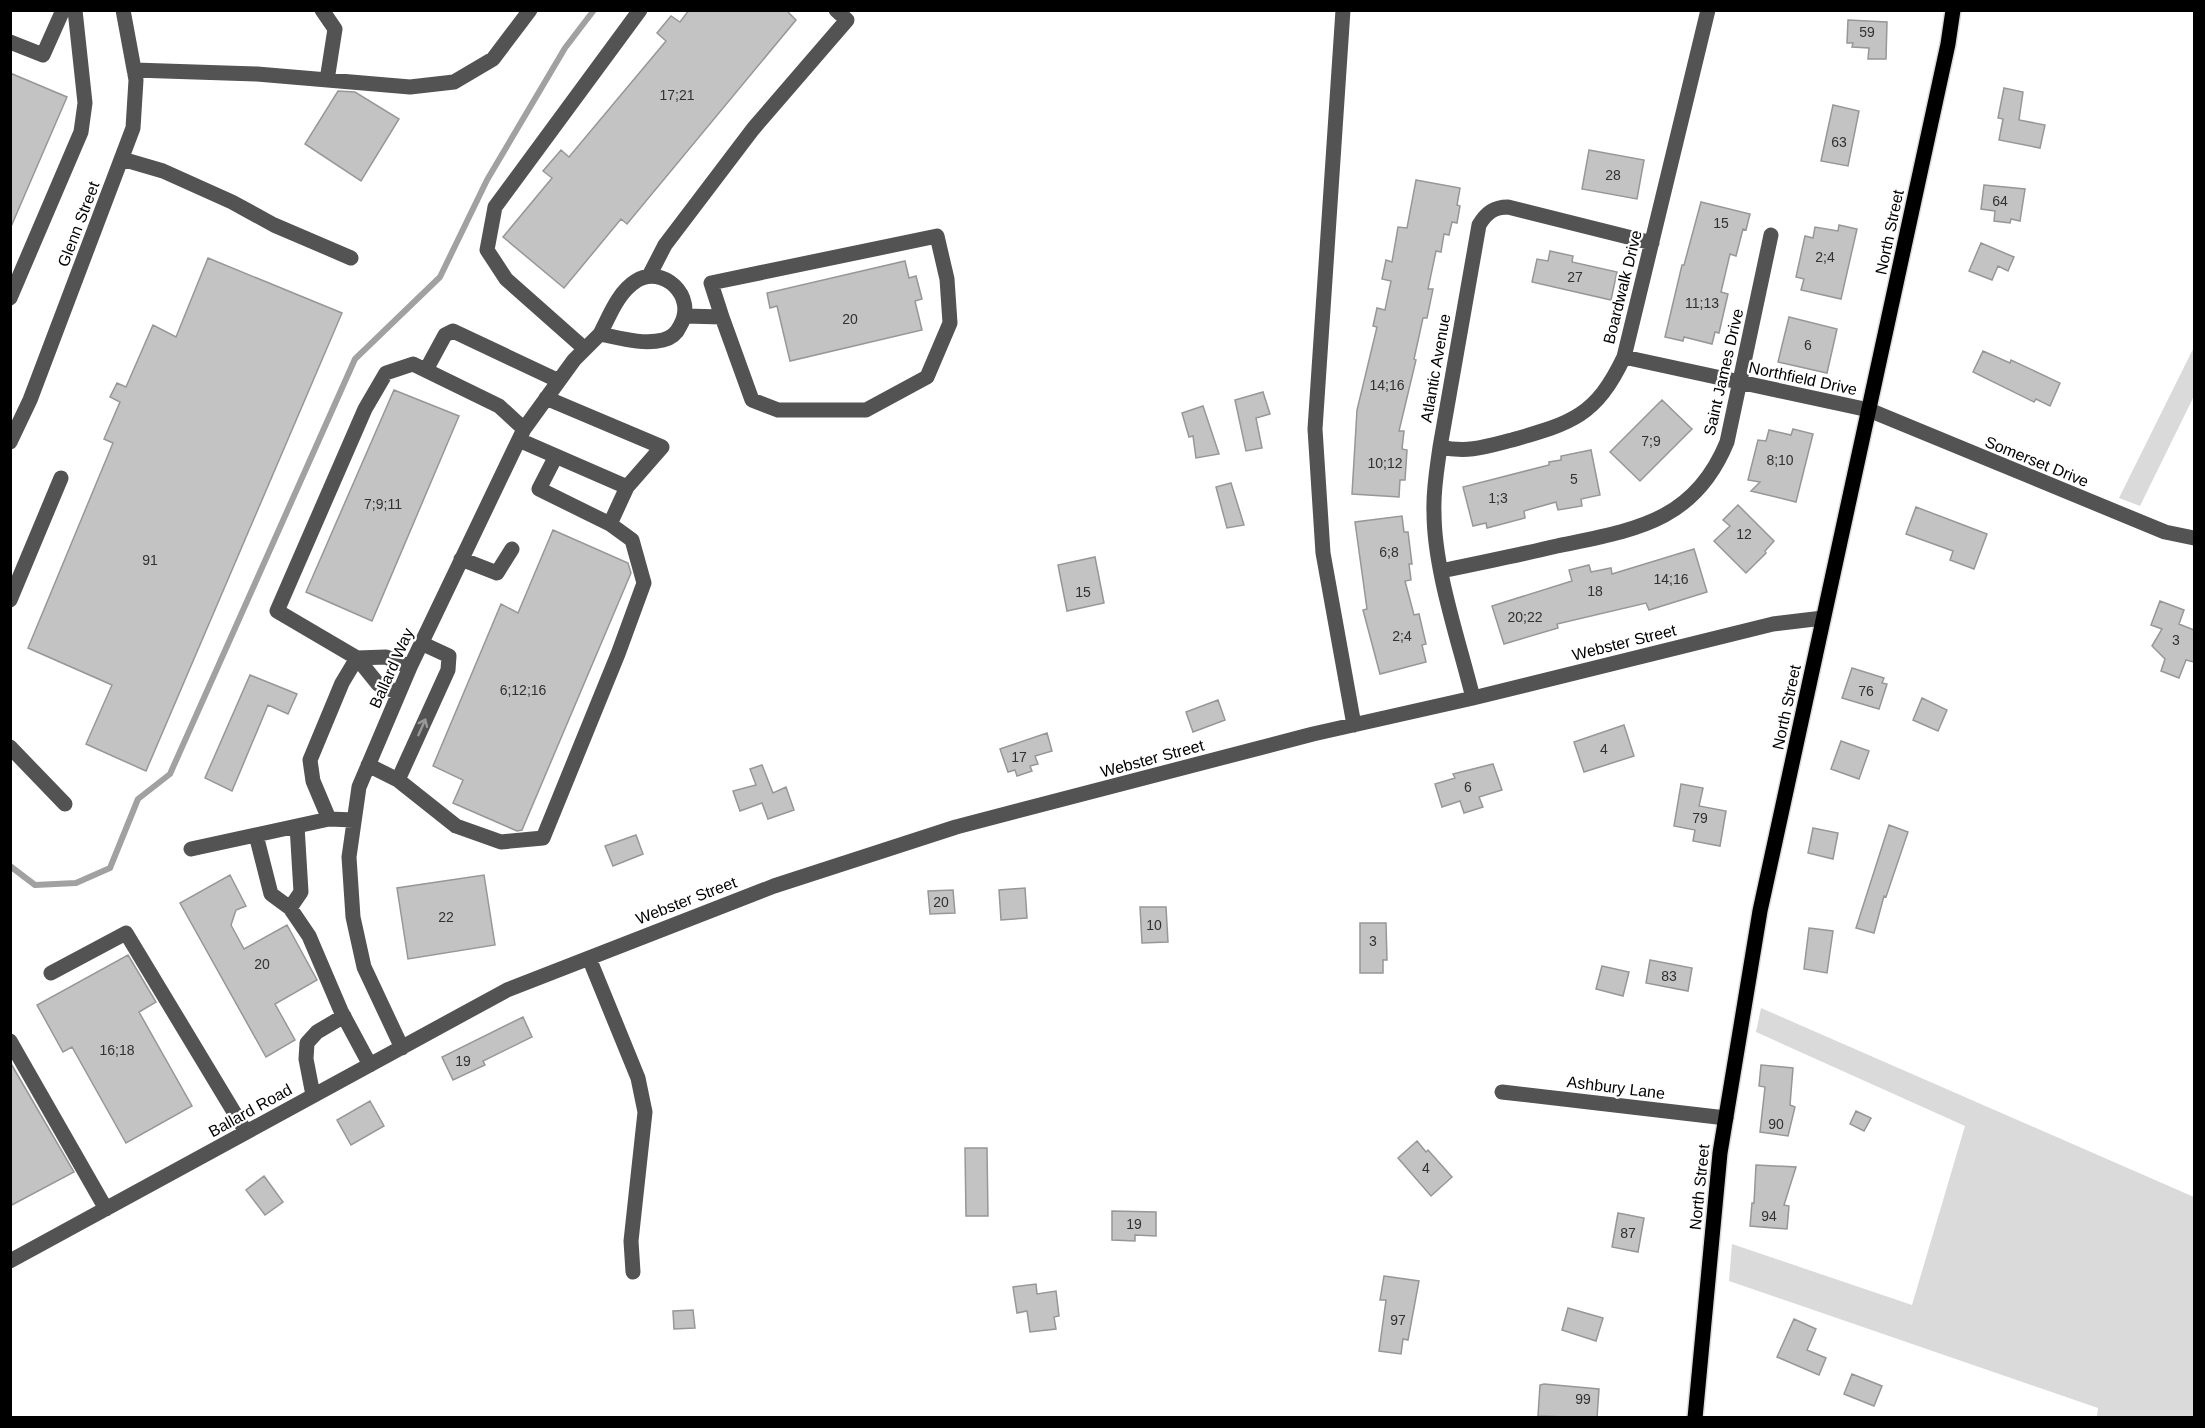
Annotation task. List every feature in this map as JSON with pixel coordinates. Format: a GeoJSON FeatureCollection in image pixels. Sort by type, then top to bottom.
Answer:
{"type":"FeatureCollection","features":[{"type":"Feature","properties":{"kind":"main road","name":"North Street"},"geometry":{"type":"LineString","coordinates":[[1695,1418],[1719,1165],[1760,911],[1946,55],[1953,10]]}},
{"type":"Feature","properties":{"kind":"street"},"geometry":{"type":"LineString","coordinates":[[10,42],[43,55],[63,10]]}},
{"type":"Feature","properties":{"kind":"street"},"geometry":{"type":"LineString","coordinates":[[10,298],[81,132],[85,103],[75,10]]}},
{"type":"Feature","properties":{"kind":"street","name":"Glenn Street"},"geometry":{"type":"LineString","coordinates":[[10,442],[30,400],[133,129],[136,80],[123,10]]}},
{"type":"Feature","properties":{"kind":"street"},"geometry":{"type":"LineString","coordinates":[[322,10],[336,29],[327,80]]}},
{"type":"Feature","properties":{"kind":"street"},"geometry":{"type":"LineString","coordinates":[[134,70],[257,74],[410,87],[454,82],[493,59],[530,10]]}},
{"type":"Feature","properties":{"kind":"street"},"geometry":{"type":"LineString","coordinates":[[585,349],[506,279],[487,250],[495,207],[640,10]]}},
{"type":"Feature","properties":{"kind":"street"},"geometry":{"type":"LineString","coordinates":[[600,334],[649,342],[666,340],[677,333],[686,316],[680,289],[665,280],[649,276],[664,245],[753,129],[847,20],[836,10]]}},
{"type":"Feature","properties":{"kind":"street"},"geometry":{"type":"LineString","coordinates":[[1342,10],[1315,429],[1323,553],[1354,725]]}},
{"type":"Feature","properties":{"kind":"street","name":"Boardwalk Drive"},"geometry":{"type":"LineString","coordinates":[[1440,447],[1457,451],[1474,451],[1559,426],[1581,414],[1611,384],[1624,357],[1708,10]]}},
{"type":"Feature","properties":{"kind":"street"},"geometry":{"type":"LineString","coordinates":[[122,159],[163,171],[232,202],[274,225],[351,258]]}},
{"type":"Feature","properties":{"kind":"street","name":"Atlantic Avenue"},"geometry":{"type":"LineString","coordinates":[[1473,698],[1441,571],[1434,513],[1435,481],[1440,447],[1477,230],[1486,214],[1492,209],[1508,207],[1652,243]]}},
{"type":"Feature","properties":{"kind":"street"},"geometry":{"type":"LineString","coordinates":[[937,236],[947,279],[950,323],[927,377],[866,410],[778,410],[752,400],[722,317],[711,282],[937,236]]}},
{"type":"Feature","properties":{"kind":"street","name":"Saint James Drive"},"geometry":{"type":"LineString","coordinates":[[1441,571],[1629,531],[1660,518],[1698,488],[1720,459],[1727,442],[1772,236]]}},
{"type":"Feature","properties":{"kind":"street","name":"Ballard Way"},"geometry":{"type":"LineString","coordinates":[[402,1048],[364,967],[353,916],[349,857],[359,787],[421,643],[522,434],[574,360],[600,334],[621,295],[636,281],[649,276]]}},
{"type":"Feature","properties":{"kind":"street"},"geometry":{"type":"LineString","coordinates":[[686,316],[722,317]]}},
{"type":"Feature","properties":{"kind":"street"},"geometry":{"type":"LineString","coordinates":[[426,370],[445,335],[453,331],[559,381]]}},
{"type":"Feature","properties":{"kind":"street","name":"Northfield Drive"},"geometry":{"type":"LineString","coordinates":[[1624,357],[1869,410]]}},
{"type":"Feature","properties":{"kind":"street"},"geometry":{"type":"LineString","coordinates":[[399,693],[378,684],[357,658],[277,612],[365,409],[386,373],[413,364],[426,370],[499,406],[522,434],[556,456],[627,487]]}},
{"type":"Feature","properties":{"kind":"street"},"geometry":{"type":"LineString","coordinates":[[546,398],[662,447],[627,487],[610,524]]}},
{"type":"Feature","properties":{"kind":"street","name":"Somerset Drive"},"geometry":{"type":"LineString","coordinates":[[1869,410],[2165,532],[2194,538]]}},
{"type":"Feature","properties":{"kind":"street"},"geometry":{"type":"LineString","coordinates":[[368,765],[398,780],[456,826],[501,842],[543,837],[618,654],[644,583],[632,540],[610,524],[539,489],[556,456]]}},
{"type":"Feature","properties":{"kind":"street"},"geometry":{"type":"LineString","coordinates":[[10,600],[61,478]]}},
{"type":"Feature","properties":{"kind":"street"},"geometry":{"type":"LineString","coordinates":[[461,559],[497,573],[512,549]]}},
{"type":"Feature","properties":{"kind":"street","name":"Webster Street"},"geometry":{"type":"LineString","coordinates":[[507,990],[774,886],[956,827],[1354,725],[1773,624],[1823,618]]}},
{"type":"Feature","properties":{"kind":"street"},"geometry":{"type":"LineString","coordinates":[[398,780],[448,670],[449,656],[421,643]]}},
{"type":"Feature","properties":{"kind":"street"},"geometry":{"type":"LineString","coordinates":[[357,658],[386,657],[410,667]]}},
{"type":"Feature","properties":{"kind":"street"},"geometry":{"type":"LineString","coordinates":[[329,819],[313,781],[310,760],[342,683],[357,658]]}},
{"type":"Feature","properties":{"kind":"street"},"geometry":{"type":"LineString","coordinates":[[10,747],[65,804]]}},
{"type":"Feature","properties":{"kind":"street"},"geometry":{"type":"LineString","coordinates":[[191,849],[329,819],[354,820]]}},
{"type":"Feature","properties":{"kind":"street"},"geometry":{"type":"LineString","coordinates":[[290,908],[301,892],[297,826]]}},
{"type":"Feature","properties":{"kind":"street"},"geometry":{"type":"LineString","coordinates":[[256,835],[271,894],[290,908],[309,936],[344,1016],[370,1065]]}},
{"type":"Feature","properties":{"kind":"street"},"geometry":{"type":"LineString","coordinates":[[51,973],[126,933],[246,1132]]}},
{"type":"Feature","properties":{"kind":"street"},"geometry":{"type":"LineString","coordinates":[[589,958],[638,1078],[645,1112],[631,1241],[633,1272]]}},
{"type":"Feature","properties":{"kind":"street","name":"Ballard Road"},"geometry":{"type":"LineString","coordinates":[[10,1261],[507,990]]}},
{"type":"Feature","properties":{"kind":"street"},"geometry":{"type":"LineString","coordinates":[[313,1095],[306,1059],[307,1043],[317,1032],[344,1016]]}},
{"type":"Feature","properties":{"kind":"street"},"geometry":{"type":"LineString","coordinates":[[10,1041],[106,1209]]}},
{"type":"Feature","properties":{"kind":"street","name":"Ashbury Lane"},"geometry":{"type":"LineString","coordinates":[[1502,1092],[1726,1118]]}},
{"type":"Feature","properties":{"kind":"shaded area"},"geometry":{"type":"Polygon","coordinates":[[[2194,347],[2194,396],[2140,506],[2119,498],[2194,347]]]}},
{"type":"Feature","properties":{"kind":"shaded area"},"geometry":{"type":"Polygon","coordinates":[[[1761,1008],[2194,1197],[2194,1417],[2097,1417],[2098,1408],[1729,1281],[1732,1244],[1912,1305],[1965,1126],[1756,1032],[1761,1008]]]}},
{"type":"Feature","properties":{"kind":"building"},"geometry":{"type":"Polygon","coordinates":[[[689,10],[786,10],[796,20],[627,224],[621,219],[564,288],[503,237],[552,178],[543,171],[561,150],[569,157],[666,41],[657,33],[671,16],[680,22],[689,10]]]}},
{"type":"Feature","properties":{"kind":"building"},"geometry":{"type":"Polygon","coordinates":[[[1848,20],[1887,22],[1886,59],[1868,59],[1869,48],[1852,47],[1853,43],[1847,43],[1848,20]]]}},
{"type":"Feature","properties":{"kind":"building"},"geometry":{"type":"Polygon","coordinates":[[[10,73],[67,97],[10,229],[10,73]]]}},
{"type":"Feature","properties":{"kind":"building"},"geometry":{"type":"Polygon","coordinates":[[[2004,88],[2023,92],[2019,120],[2045,125],[2040,148],[1999,140],[2003,119],[1998,118],[2004,88]]]}},
{"type":"Feature","properties":{"kind":"building"},"geometry":{"type":"Polygon","coordinates":[[[338,91],[355,92],[399,119],[361,181],[305,144],[338,91]]]}},
{"type":"Feature","properties":{"kind":"building"},"geometry":{"type":"Polygon","coordinates":[[[1833,105],[1859,111],[1848,166],[1821,161],[1833,105]]]}},
{"type":"Feature","properties":{"kind":"building"},"geometry":{"type":"Polygon","coordinates":[[[1589,150],[1644,160],[1637,199],[1582,189],[1589,150]]]}},
{"type":"Feature","properties":{"kind":"building"},"geometry":{"type":"Polygon","coordinates":[[[1416,180],[1460,188],[1457,205],[1460,206],[1457,223],[1452,222],[1449,235],[1444,234],[1441,252],[1436,251],[1428,289],[1433,289],[1427,318],[1423,318],[1414,359],[1416,360],[1399,431],[1404,431],[1402,449],[1407,450],[1405,480],[1400,480],[1399,497],[1352,494],[1357,410],[1377,327],[1373,326],[1377,308],[1385,310],[1391,281],[1382,279],[1386,260],[1392,262],[1398,227],[1407,228],[1416,180]]]}},
{"type":"Feature","properties":{"kind":"building"},"geometry":{"type":"Polygon","coordinates":[[[1984,185],[2025,189],[2020,221],[2011,219],[2010,223],[1994,221],[1995,211],[1981,209],[1984,185]]]}},
{"type":"Feature","properties":{"kind":"building"},"geometry":{"type":"Polygon","coordinates":[[[1701,202],[1750,214],[1746,230],[1743,229],[1736,256],[1730,254],[1721,292],[1728,294],[1719,333],[1715,332],[1712,344],[1684,337],[1683,341],[1665,337],[1682,265],[1684,265],[1701,202]]]}},
{"type":"Feature","properties":{"kind":"building"},"geometry":{"type":"Polygon","coordinates":[[[1839,225],[1857,229],[1841,299],[1801,290],[1804,279],[1796,277],[1805,236],[1813,238],[1815,227],[1838,231],[1839,225]]]}},
{"type":"Feature","properties":{"kind":"building"},"geometry":{"type":"Polygon","coordinates":[[[1981,243],[2014,257],[2008,271],[1998,266],[1992,280],[1969,271],[1981,243]]]}},
{"type":"Feature","properties":{"kind":"building"},"geometry":{"type":"Polygon","coordinates":[[[1550,251],[1573,256],[1572,262],[1617,272],[1611,300],[1532,282],[1537,259],[1548,261],[1550,251]]]}},
{"type":"Feature","properties":{"kind":"building"},"geometry":{"type":"Polygon","coordinates":[[[208,258],[342,313],[146,771],[86,744],[112,685],[28,648],[113,443],[104,439],[120,402],[110,397],[117,383],[126,387],[153,325],[176,337],[208,258]]]}},
{"type":"Feature","properties":{"kind":"building"},"geometry":{"type":"Polygon","coordinates":[[[905,261],[909,278],[916,276],[922,299],[915,301],[922,330],[790,361],[777,306],[770,308],[767,293],[905,261]]]}},
{"type":"Feature","properties":{"kind":"building"},"geometry":{"type":"Polygon","coordinates":[[[1789,317],[1837,329],[1827,373],[1778,362],[1789,317]]]}},
{"type":"Feature","properties":{"kind":"building"},"geometry":{"type":"Polygon","coordinates":[[[1983,351],[2010,363],[2011,360],[2060,383],[2050,406],[2036,399],[2034,402],[1973,372],[1983,351]]]}},
{"type":"Feature","properties":{"kind":"building"},"geometry":{"type":"Polygon","coordinates":[[[394,390],[459,416],[372,621],[306,592],[394,390]]]}},
{"type":"Feature","properties":{"kind":"building"},"geometry":{"type":"Polygon","coordinates":[[[1263,392],[1270,414],[1256,418],[1262,448],[1246,451],[1235,400],[1263,392]]]}},
{"type":"Feature","properties":{"kind":"building"},"geometry":{"type":"Polygon","coordinates":[[[1662,400],[1692,429],[1640,481],[1610,452],[1662,400]]]}},
{"type":"Feature","properties":{"kind":"building"},"geometry":{"type":"Polygon","coordinates":[[[1203,406],[1219,454],[1196,458],[1193,436],[1189,437],[1182,413],[1203,406]]]}},
{"type":"Feature","properties":{"kind":"building"},"geometry":{"type":"Polygon","coordinates":[[[1793,429],[1813,434],[1796,502],[1751,491],[1760,482],[1748,480],[1758,440],[1766,441],[1769,430],[1791,435],[1793,429]]]}},
{"type":"Feature","properties":{"kind":"building"},"geometry":{"type":"Polygon","coordinates":[[[1591,450],[1600,495],[1581,499],[1582,506],[1558,510],[1556,502],[1524,511],[1525,518],[1487,528],[1486,523],[1473,526],[1463,487],[1549,465],[1549,462],[1561,460],[1561,456],[1591,450]]]}},
{"type":"Feature","properties":{"kind":"building"},"geometry":{"type":"Polygon","coordinates":[[[1231,483],[1244,525],[1227,528],[1216,487],[1231,483]]]}},
{"type":"Feature","properties":{"kind":"building"},"geometry":{"type":"Polygon","coordinates":[[[1738,505],[1774,541],[1765,551],[1766,553],[1746,573],[1714,541],[1730,526],[1723,520],[1738,505]]]}},
{"type":"Feature","properties":{"kind":"building"},"geometry":{"type":"Polygon","coordinates":[[[1916,507],[1987,534],[1974,569],[1950,560],[1953,551],[1906,534],[1916,507]]]}},
{"type":"Feature","properties":{"kind":"building"},"geometry":{"type":"Polygon","coordinates":[[[1402,516],[1404,532],[1408,532],[1412,564],[1409,564],[1411,580],[1405,581],[1414,615],[1419,614],[1426,644],[1422,645],[1426,662],[1380,674],[1363,610],[1367,609],[1355,522],[1402,516]]]}},
{"type":"Feature","properties":{"kind":"building"},"geometry":{"type":"Polygon","coordinates":[[[553,530],[628,563],[631,573],[522,830],[517,831],[453,803],[463,780],[433,766],[501,604],[518,613],[553,530]]]}},
{"type":"Feature","properties":{"kind":"building"},"geometry":{"type":"Polygon","coordinates":[[[1694,549],[1707,592],[1649,610],[1646,603],[1557,624],[1558,628],[1504,644],[1492,606],[1572,581],[1569,570],[1589,565],[1591,572],[1611,568],[1612,574],[1694,549]]]}},
{"type":"Feature","properties":{"kind":"building"},"geometry":{"type":"Polygon","coordinates":[[[1095,557],[1104,603],[1067,611],[1058,565],[1095,557]]]}},
{"type":"Feature","properties":{"kind":"building"},"geometry":{"type":"Polygon","coordinates":[[[2160,601],[2184,610],[2179,624],[2194,630],[2194,662],[2186,660],[2179,678],[2161,671],[2165,659],[2152,646],[2162,629],[2151,625],[2160,601]]]}},
{"type":"Feature","properties":{"kind":"building"},"geometry":{"type":"Polygon","coordinates":[[[1852,668],[1884,678],[1882,683],[1887,684],[1879,709],[1842,698],[1852,668]]]}},
{"type":"Feature","properties":{"kind":"building"},"geometry":{"type":"Polygon","coordinates":[[[250,675],[297,694],[288,714],[268,705],[232,791],[205,778],[250,675]]]}},
{"type":"Feature","properties":{"kind":"building"},"geometry":{"type":"Polygon","coordinates":[[[1922,698],[1947,710],[1938,731],[1913,720],[1922,698]]]}},
{"type":"Feature","properties":{"kind":"building"},"geometry":{"type":"Polygon","coordinates":[[[1218,700],[1225,720],[1193,732],[1186,712],[1218,700]]]}},
{"type":"Feature","properties":{"kind":"building"},"geometry":{"type":"Polygon","coordinates":[[[1624,725],[1634,756],[1584,772],[1574,742],[1624,725]]]}},
{"type":"Feature","properties":{"kind":"building"},"geometry":{"type":"Polygon","coordinates":[[[1047,733],[1052,751],[1035,756],[1038,764],[1030,766],[1032,771],[1017,776],[1015,770],[1008,772],[1000,749],[1047,733]]]}},
{"type":"Feature","properties":{"kind":"building"},"geometry":{"type":"Polygon","coordinates":[[[1841,741],[1869,751],[1859,779],[1831,769],[1841,741]]]}},
{"type":"Feature","properties":{"kind":"building"},"geometry":{"type":"Polygon","coordinates":[[[1493,764],[1502,790],[1479,797],[1483,807],[1464,813],[1460,801],[1442,807],[1435,784],[1455,778],[1453,774],[1493,764]]]}},
{"type":"Feature","properties":{"kind":"building"},"geometry":{"type":"Polygon","coordinates":[[[762,765],[773,793],[786,787],[794,810],[768,819],[762,803],[740,811],[733,791],[756,785],[750,769],[762,765]]]}},
{"type":"Feature","properties":{"kind":"building"},"geometry":{"type":"Polygon","coordinates":[[[1681,784],[1703,788],[1699,806],[1726,811],[1720,846],[1693,841],[1695,830],[1674,826],[1681,784]]]}},
{"type":"Feature","properties":{"kind":"building"},"geometry":{"type":"Polygon","coordinates":[[[1889,825],[1908,832],[1886,897],[1884,896],[1874,933],[1856,928],[1889,825]]]}},
{"type":"Feature","properties":{"kind":"building"},"geometry":{"type":"Polygon","coordinates":[[[1813,828],[1838,833],[1833,859],[1808,853],[1813,828]]]}},
{"type":"Feature","properties":{"kind":"building"},"geometry":{"type":"Polygon","coordinates":[[[636,835],[643,854],[613,866],[605,846],[636,835]]]}},
{"type":"Feature","properties":{"kind":"building"},"geometry":{"type":"Polygon","coordinates":[[[230,875],[246,906],[236,910],[231,925],[244,949],[287,925],[317,980],[275,1004],[295,1040],[266,1057],[180,903],[230,875]]]}},
{"type":"Feature","properties":{"kind":"building"},"geometry":{"type":"Polygon","coordinates":[[[484,875],[495,945],[408,959],[397,888],[484,875]]]}},
{"type":"Feature","properties":{"kind":"building"},"geometry":{"type":"Polygon","coordinates":[[[1025,888],[1027,918],[1001,920],[999,890],[1025,888]]]}},
{"type":"Feature","properties":{"kind":"building"},"geometry":{"type":"Polygon","coordinates":[[[953,890],[955,913],[930,914],[928,891],[953,890]]]}},
{"type":"Feature","properties":{"kind":"building"},"geometry":{"type":"Polygon","coordinates":[[[1140,907],[1166,907],[1168,942],[1142,943],[1140,907]]]}},
{"type":"Feature","properties":{"kind":"building"},"geometry":{"type":"Polygon","coordinates":[[[1360,923],[1386,923],[1387,960],[1383,960],[1383,973],[1360,973],[1360,923]]]}},
{"type":"Feature","properties":{"kind":"building"},"geometry":{"type":"Polygon","coordinates":[[[1809,928],[1833,931],[1827,973],[1804,969],[1809,928]]]}},
{"type":"Feature","properties":{"kind":"building"},"geometry":{"type":"Polygon","coordinates":[[[128,955],[156,1002],[139,1012],[192,1106],[126,1143],[72,1047],[63,1052],[37,1005],[128,955]]]}},
{"type":"Feature","properties":{"kind":"building"},"geometry":{"type":"Polygon","coordinates":[[[1650,960],[1692,968],[1688,991],[1646,983],[1650,960]]]}},
{"type":"Feature","properties":{"kind":"building"},"geometry":{"type":"Polygon","coordinates":[[[1602,966],[1629,972],[1623,996],[1596,989],[1602,966]]]}},
{"type":"Feature","properties":{"kind":"building"},"geometry":{"type":"Polygon","coordinates":[[[523,1017],[532,1037],[483,1061],[485,1065],[453,1080],[442,1057],[523,1017]]]}},
{"type":"Feature","properties":{"kind":"building"},"geometry":{"type":"Polygon","coordinates":[[[10,1062],[74,1172],[10,1206],[10,1062]]]}},
{"type":"Feature","properties":{"kind":"building"},"geometry":{"type":"Polygon","coordinates":[[[1761,1065],[1793,1068],[1790,1105],[1795,1107],[1788,1136],[1760,1132],[1765,1087],[1759,1086],[1761,1065]]]}},
{"type":"Feature","properties":{"kind":"building"},"geometry":{"type":"Polygon","coordinates":[[[370,1101],[384,1126],[351,1145],[337,1120],[370,1101]]]}},
{"type":"Feature","properties":{"kind":"building"},"geometry":{"type":"Polygon","coordinates":[[[1856,1111],[1871,1118],[1864,1131],[1850,1124],[1856,1111]]]}},
{"type":"Feature","properties":{"kind":"building"},"geometry":{"type":"Polygon","coordinates":[[[1417,1141],[1452,1177],[1431,1196],[1398,1158],[1417,1141]]]}},
{"type":"Feature","properties":{"kind":"building"},"geometry":{"type":"Polygon","coordinates":[[[965,1148],[987,1148],[988,1216],[966,1216],[965,1148]]]}},
{"type":"Feature","properties":{"kind":"building"},"geometry":{"type":"Polygon","coordinates":[[[1756,1165],[1796,1167],[1784,1205],[1789,1206],[1787,1229],[1750,1226],[1756,1165]]]}},
{"type":"Feature","properties":{"kind":"building"},"geometry":{"type":"Polygon","coordinates":[[[264,1176],[283,1202],[265,1215],[246,1190],[264,1176]]]}},
{"type":"Feature","properties":{"kind":"building"},"geometry":{"type":"Polygon","coordinates":[[[1112,1211],[1156,1212],[1156,1236],[1135,1235],[1135,1241],[1112,1240],[1112,1211]]]}},
{"type":"Feature","properties":{"kind":"building"},"geometry":{"type":"Polygon","coordinates":[[[1618,1213],[1644,1218],[1638,1252],[1612,1247],[1618,1213]]]}},
{"type":"Feature","properties":{"kind":"building"},"geometry":{"type":"Polygon","coordinates":[[[1384,1276],[1419,1281],[1408,1340],[1403,1339],[1401,1354],[1379,1351],[1386,1300],[1380,1300],[1384,1276]]]}},
{"type":"Feature","properties":{"kind":"building"},"geometry":{"type":"Polygon","coordinates":[[[1036,1284],[1037,1294],[1056,1291],[1059,1316],[1054,1317],[1056,1329],[1030,1332],[1027,1311],[1017,1313],[1013,1287],[1036,1284]]]}},
{"type":"Feature","properties":{"kind":"building"},"geometry":{"type":"Polygon","coordinates":[[[1568,1308],[1603,1318],[1596,1341],[1562,1330],[1568,1308]]]}},
{"type":"Feature","properties":{"kind":"building"},"geometry":{"type":"Polygon","coordinates":[[[693,1310],[695,1328],[674,1329],[673,1311],[693,1310]]]}},
{"type":"Feature","properties":{"kind":"building"},"geometry":{"type":"Polygon","coordinates":[[[1794,1319],[1816,1329],[1807,1350],[1826,1358],[1819,1375],[1777,1357],[1794,1319]]]}},
{"type":"Feature","properties":{"kind":"building"},"geometry":{"type":"Polygon","coordinates":[[[1852,1374],[1882,1386],[1874,1406],[1844,1394],[1852,1374]]]}},
{"type":"Feature","properties":{"kind":"building"},"geometry":{"type":"Polygon","coordinates":[[[1540,1385],[1599,1389],[1597,1418],[1538,1416],[1540,1385]]]}},
{"type":"Feature","properties":{"kind":"waterway"},"geometry":{"type":"LineString","coordinates":[[10,866],[35,885],[76,883],[110,868],[138,799],[170,774],[355,359],[440,277],[487,180],[565,48],[594,10]]}}]}
